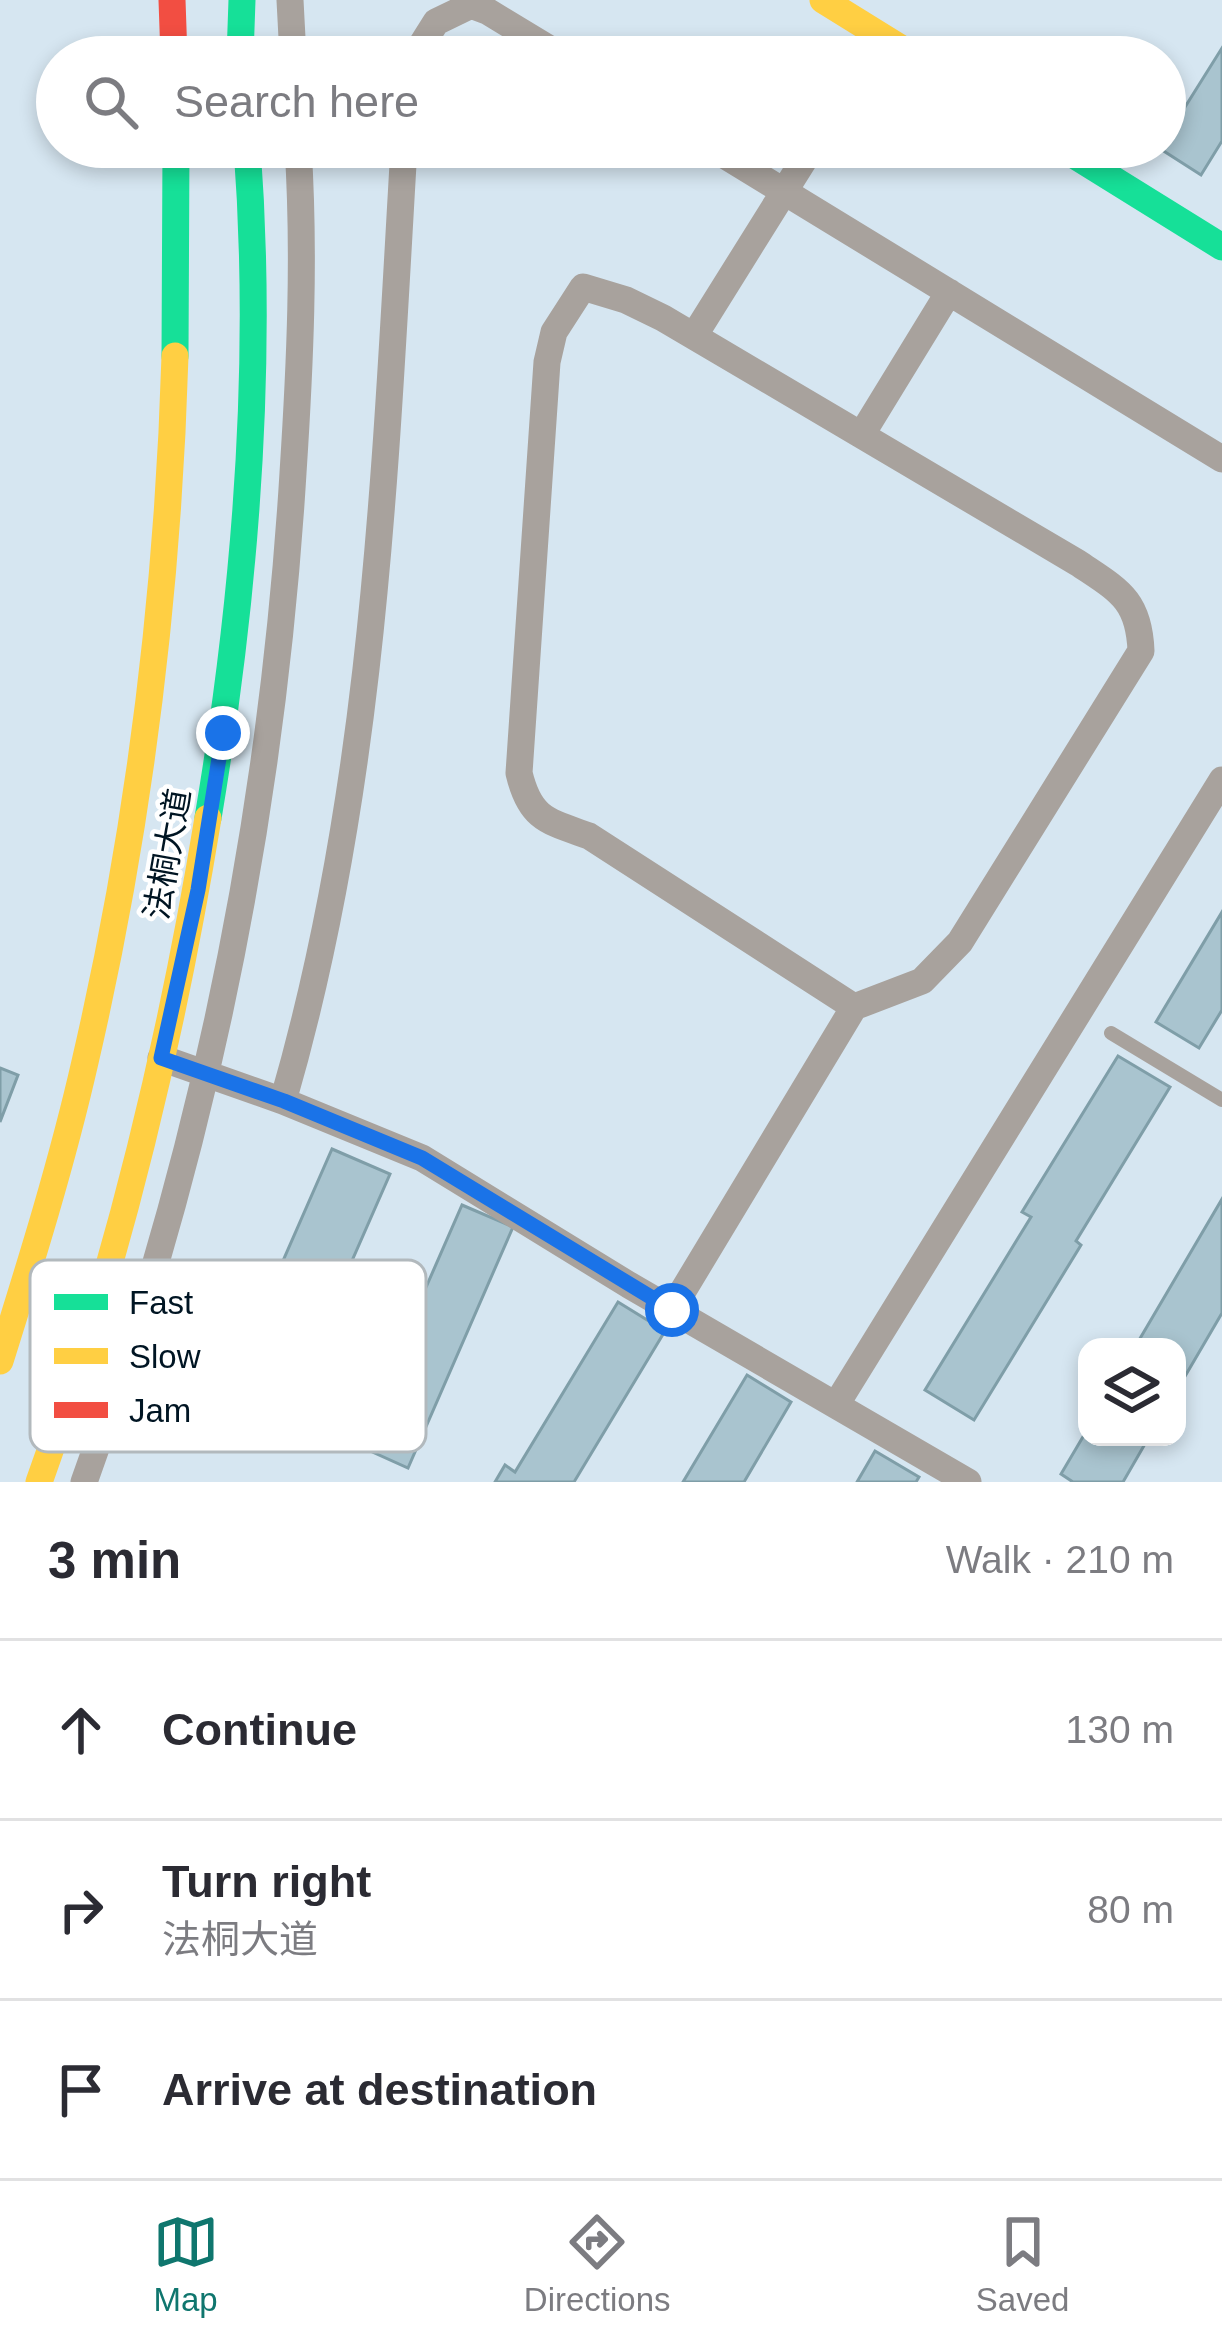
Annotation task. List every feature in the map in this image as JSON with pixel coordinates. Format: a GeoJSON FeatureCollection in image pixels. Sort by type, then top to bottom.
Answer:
{"type":"FeatureCollection","features":[{"type":"Feature","properties":{"kind":"main road"},"geometry":{"type":"LineString","coordinates":[[172,0],[173,36]]}},
{"type":"Feature","properties":{"kind":"main road"},"geometry":{"type":"LineString","coordinates":[[241,36],[242,0]]}},
{"type":"Feature","properties":{"kind":"main road"},"geometry":{"type":"LineString","coordinates":[[823,0],[863,36]]}},
{"type":"Feature","properties":{"kind":"main road","name":"法桐大道"},"geometry":{"type":"LineString","coordinates":[[32,1260],[86,1069],[142,769],[172,456],[179,249],[177,168]]}},
{"type":"Feature","properties":{"kind":"main road","name":"法桐大道"},"geometry":{"type":"LineString","coordinates":[[110,1260],[161,1058],[212,813],[238,587],[256,271],[249,168]]}},
{"type":"Feature","properties":{"kind":"main road"},"geometry":{"type":"LineString","coordinates":[[1095,168],[1222,247]]}},
{"type":"Feature","properties":{"kind":"main road","name":"法桐大道"},"geometry":{"type":"LineString","coordinates":[[0,1361],[30,1267]]}},
{"type":"Feature","properties":{"kind":"main road","name":"法桐大道"},"geometry":{"type":"LineString","coordinates":[[39,1482],[49,1452]]}},
{"type":"Feature","properties":{"kind":"street"},"geometry":{"type":"LineString","coordinates":[[290,0],[292,36]]}},
{"type":"Feature","properties":{"kind":"street"},"geometry":{"type":"LineString","coordinates":[[427,36],[436,22],[471,5],[526,36]]}},
{"type":"Feature","properties":{"kind":"street"},"geometry":{"type":"LineString","coordinates":[[155,1260],[223,1004],[264,779],[298,397],[298,168]]}},
{"type":"Feature","properties":{"kind":"street"},"geometry":{"type":"LineString","coordinates":[[284,1101],[323,951],[369,668],[403,168]]}},
{"type":"Feature","properties":{"kind":"street"},"geometry":{"type":"LineString","coordinates":[[745,168],[1222,459]]}},
{"type":"Feature","properties":{"kind":"street"},"geometry":{"type":"LineString","coordinates":[[694,336],[799,168]]}},
{"type":"Feature","properties":{"kind":"street"},"geometry":{"type":"LineString","coordinates":[[672,1310],[854,1007],[922,981],[950,954],[1141,651],[1140,630],[1127,598],[1078,563],[694,336],[626,300],[583,286],[554,332],[547,362],[519,773],[526,802],[545,817],[589,836],[854,1007]]}},
{"type":"Feature","properties":{"kind":"street"},"geometry":{"type":"LineString","coordinates":[[862,434],[949,292]]}},
{"type":"Feature","properties":{"kind":"street"},"geometry":{"type":"LineString","coordinates":[[836,1405],[1222,780]]}},
{"type":"Feature","properties":{"kind":"street"},"geometry":{"type":"LineString","coordinates":[[161,1058],[284,1101],[422,1158],[968,1482]]}},
{"type":"Feature","properties":{"kind":"street"},"geometry":{"type":"LineString","coordinates":[[84,1482],[95,1452]]}},
{"type":"Feature","properties":{"kind":"lane"},"geometry":{"type":"LineString","coordinates":[[1111,1033],[1222,1100]]}},
{"type":"Feature","properties":{"kind":"building"},"geometry":{"type":"Polygon","coordinates":[[[1222,48],[1222,141],[1201,175],[1186,165],[1186,105],[1222,48]]]}},
{"type":"Feature","properties":{"kind":"building"},"geometry":{"type":"Polygon","coordinates":[[[1222,912],[1222,1010],[1199,1048],[1156,1022],[1222,912]]]}},
{"type":"Feature","properties":{"kind":"building"},"geometry":{"type":"Polygon","coordinates":[[[1118,1056],[1170,1087],[974,1420],[925,1390],[1031,1217],[1022,1212],[1118,1056]]]}},
{"type":"Feature","properties":{"kind":"building"},"geometry":{"type":"Polygon","coordinates":[[[0,1068],[18,1075],[0,1122],[0,1068]]]}},
{"type":"Feature","properties":{"kind":"building"},"geometry":{"type":"Polygon","coordinates":[[[332,1149],[390,1174],[352,1260],[283,1260],[332,1149]]]}},
{"type":"Feature","properties":{"kind":"building"},"geometry":{"type":"Polygon","coordinates":[[[1222,1199],[1222,1313],[1186,1375],[1186,1338],[1140,1338],[1222,1199]]]}},
{"type":"Feature","properties":{"kind":"building"},"geometry":{"type":"Polygon","coordinates":[[[462,1205],[513,1227],[426,1427],[426,1287],[462,1205]]]}},
{"type":"Feature","properties":{"kind":"building"},"geometry":{"type":"Polygon","coordinates":[[[618,1302],[665,1331],[574,1482],[495,1482],[505,1465],[515,1472],[618,1302]]]}},
{"type":"Feature","properties":{"kind":"building"},"geometry":{"type":"Polygon","coordinates":[[[747,1375],[791,1402],[744,1482],[683,1482],[747,1375]]]}},
{"type":"Feature","properties":{"kind":"building"},"geometry":{"type":"Polygon","coordinates":[[[1078,1445],[1144,1446],[1123,1482],[1073,1482],[1061,1474],[1078,1445]]]}},
{"type":"Feature","properties":{"kind":"building"},"geometry":{"type":"Polygon","coordinates":[[[875,1451],[919,1477],[916,1482],[857,1482],[875,1451]]]}},
{"type":"Feature","properties":{"kind":"building"},"geometry":{"type":"Polygon","coordinates":[[[373,1452],[415,1452],[408,1468],[373,1452]]]}},
{"type":"Feature","properties":{"kind":"traffic: fast"},"geometry":{"type":"LineString","coordinates":[[241,36],[242,0]]}},
{"type":"Feature","properties":{"kind":"traffic: fast"},"geometry":{"type":"LineString","coordinates":[[175,356],[176,168]]}},
{"type":"Feature","properties":{"kind":"traffic: fast"},"geometry":{"type":"LineString","coordinates":[[208,818],[232,652],[248,484],[253,315],[248,168]]}},
{"type":"Feature","properties":{"kind":"traffic: fast"},"geometry":{"type":"LineString","coordinates":[[1095,168],[1222,247]]}},
{"type":"Feature","properties":{"kind":"traffic: slow"},"geometry":{"type":"LineString","coordinates":[[823,0],[881,36]]}},
{"type":"Feature","properties":{"kind":"traffic: slow"},"geometry":{"type":"LineString","coordinates":[[31,1260],[76,1100],[121,887],[158,623],[175,356]]}},
{"type":"Feature","properties":{"kind":"traffic: slow"},"geometry":{"type":"LineString","coordinates":[[110,1260],[159,1071],[208,818]]}},
{"type":"Feature","properties":{"kind":"traffic: slow"},"geometry":{"type":"LineString","coordinates":[[0,1361],[30,1264]]}},
{"type":"Feature","properties":{"kind":"traffic: slow"},"geometry":{"type":"LineString","coordinates":[[39,1482],[49,1452]]}},
{"type":"Feature","properties":{"kind":"traffic: jam"},"geometry":{"type":"LineString","coordinates":[[172,0],[173,36]]}},
{"type":"Feature","properties":{"kind":"route"},"geometry":{"type":"LineString","coordinates":[[223,733],[198,890],[161,1058],[284,1101],[422,1158],[672,1310]]}}]}
